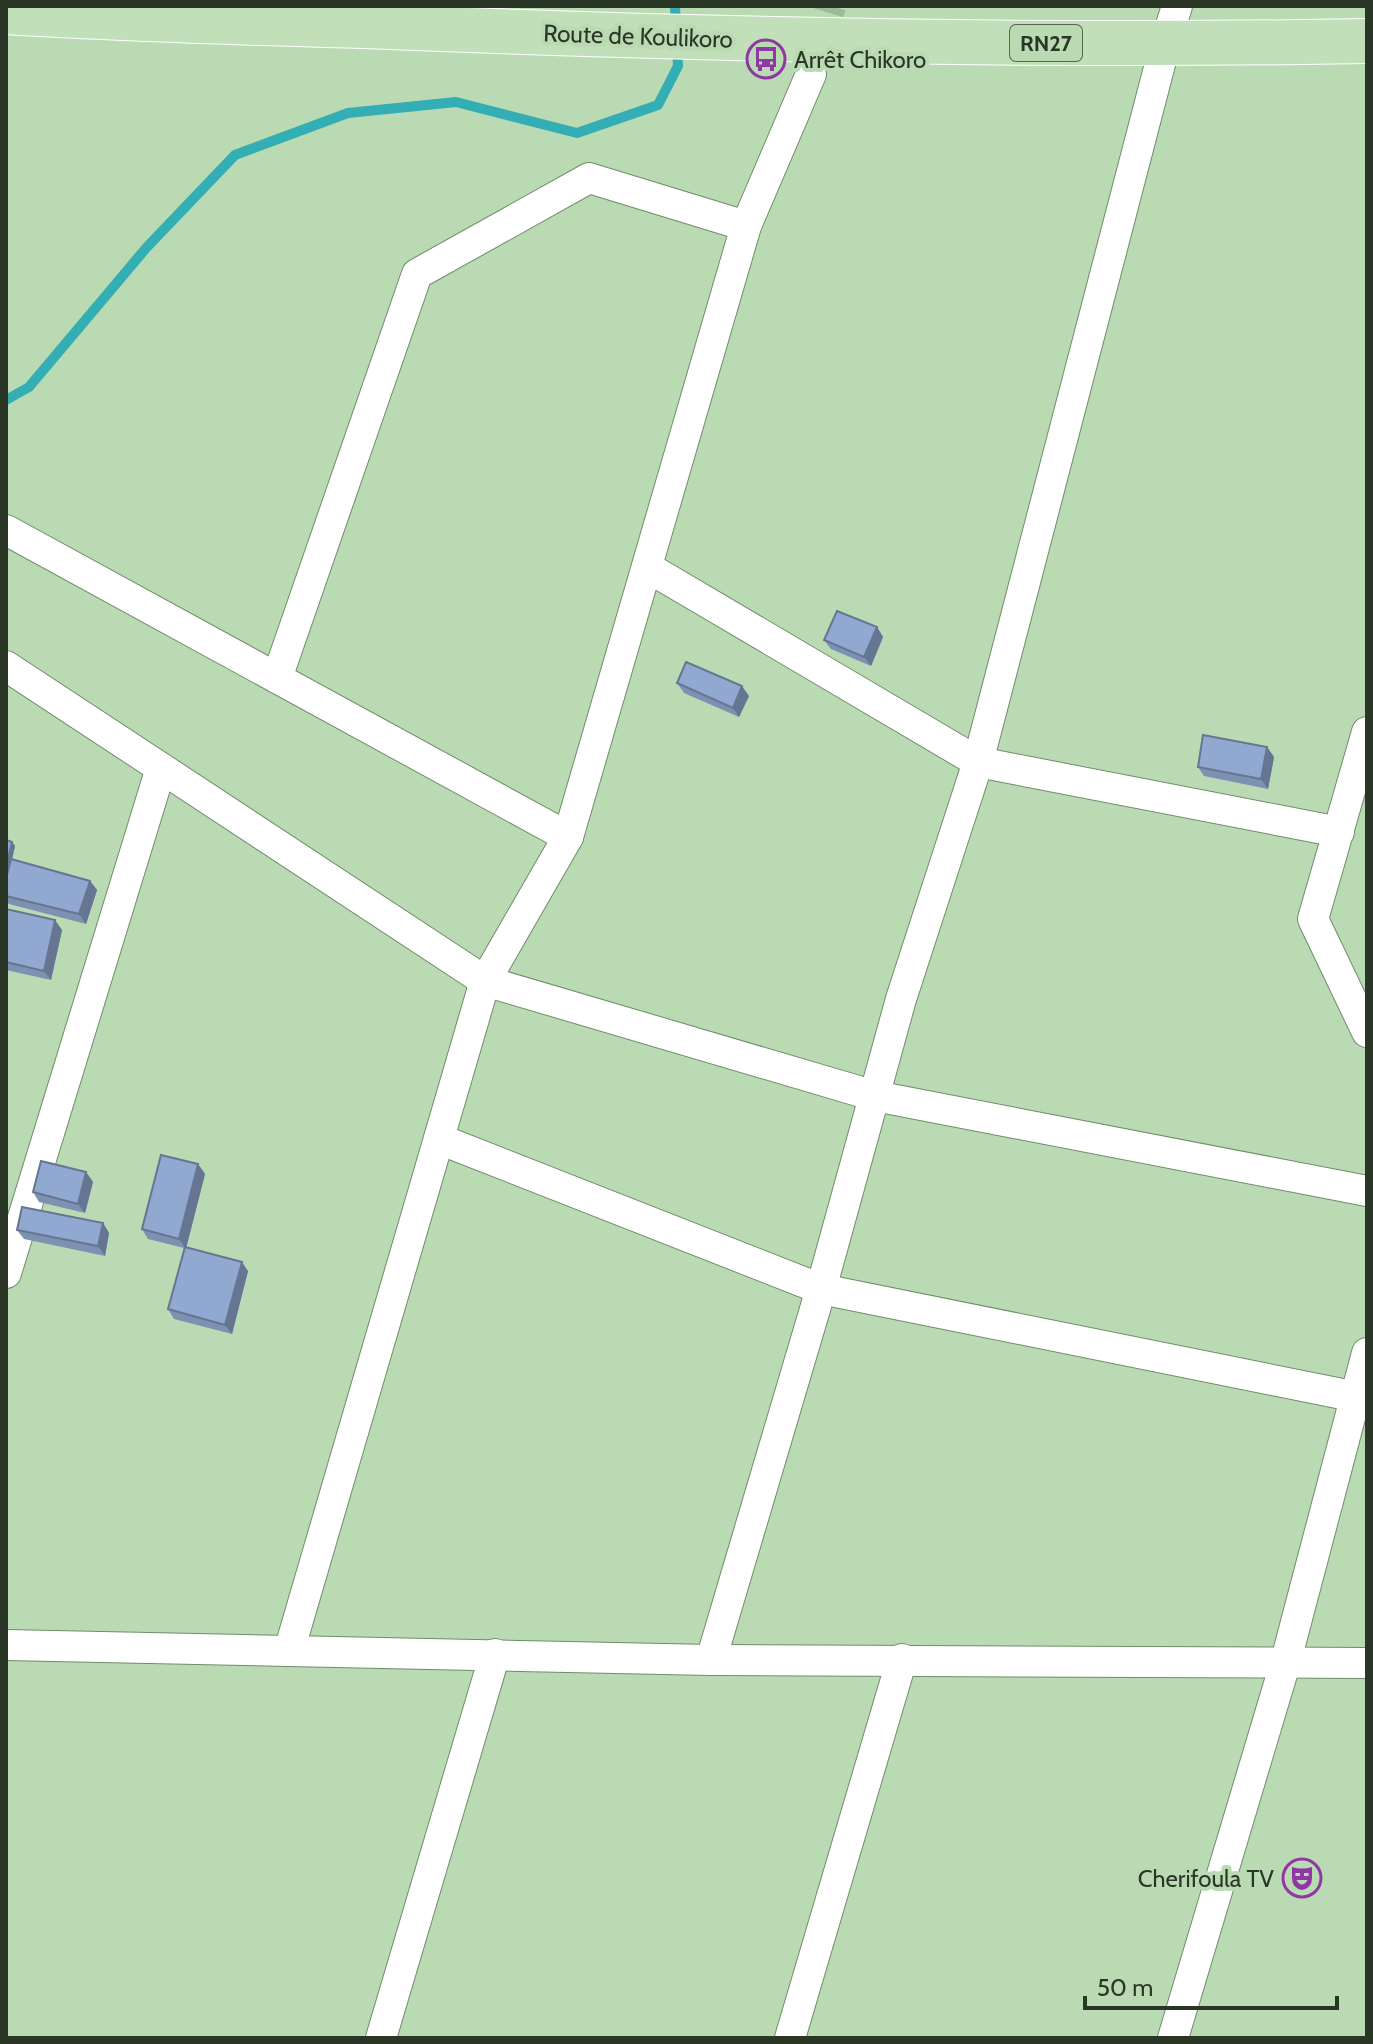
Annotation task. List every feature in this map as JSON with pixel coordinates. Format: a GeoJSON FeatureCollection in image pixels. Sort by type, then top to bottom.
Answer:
{"type":"FeatureCollection","features":[{"type":"Feature","properties":{"kind":"main road","name":"Route de Koulikoro"},"geometry":{"type":"LineString","coordinates":[[6,12],[725,38],[1171,25],[1367,41]]}},
{"type":"Feature","properties":{"kind":"street"},"geometry":{"type":"LineString","coordinates":[[711,1660],[821,1289],[901,999],[978,762],[1171,25]]}},
{"type":"Feature","properties":{"kind":"street"},"geometry":{"type":"LineString","coordinates":[[289,1651],[485,981],[568,837],[746,226],[811,74]]}},
{"type":"Feature","properties":{"kind":"street"},"geometry":{"type":"LineString","coordinates":[[277,678],[417,274],[589,178],[746,226]]}},
{"type":"Feature","properties":{"kind":"street"},"geometry":{"type":"LineString","coordinates":[[6,530],[568,837]]}},
{"type":"Feature","properties":{"kind":"street"},"geometry":{"type":"LineString","coordinates":[[647,567],[978,762],[1339,832]]}},
{"type":"Feature","properties":{"kind":"street"},"geometry":{"type":"LineString","coordinates":[[6,666],[485,981],[875,1096],[1367,1191]]}},
{"type":"Feature","properties":{"kind":"street"},"geometry":{"type":"LineString","coordinates":[[1367,732],[1313,919],[1367,1032]]}},
{"type":"Feature","properties":{"kind":"street"},"geometry":{"type":"LineString","coordinates":[[6,1273],[161,768]]}},
{"type":"Feature","properties":{"kind":"street"},"geometry":{"type":"LineString","coordinates":[[439,1139],[821,1289],[1361,1398]]}},
{"type":"Feature","properties":{"kind":"street"},"geometry":{"type":"LineString","coordinates":[[1173,2038],[1361,1398],[1367,1353]]}},
{"type":"Feature","properties":{"kind":"street"},"geometry":{"type":"LineString","coordinates":[[6,1645],[711,1660],[1367,1663]]}},
{"type":"Feature","properties":{"kind":"street"},"geometry":{"type":"LineString","coordinates":[[381,2038],[495,1654]]}},
{"type":"Feature","properties":{"kind":"street"},"geometry":{"type":"LineString","coordinates":[[790,2038],[902,1659]]}},
{"type":"Feature","properties":{"kind":"building"},"geometry":{"type":"Polygon","coordinates":[[[837,611],[877,627],[864,657],[824,640],[837,611]]]}},
{"type":"Feature","properties":{"kind":"building"},"geometry":{"type":"Polygon","coordinates":[[[686,662],[742,686],[733,708],[677,683],[686,662]]]}},
{"type":"Feature","properties":{"kind":"building"},"geometry":{"type":"Polygon","coordinates":[[[1203,735],[1267,747],[1261,779],[1198,767],[1203,735]]]}},
{"type":"Feature","properties":{"kind":"building"},"geometry":{"type":"Polygon","coordinates":[[[6,840],[12,842],[6,867],[6,840]]]}},
{"type":"Feature","properties":{"kind":"building"},"geometry":{"type":"Polygon","coordinates":[[[11,859],[90,881],[79,914],[6,896],[11,859]]]}},
{"type":"Feature","properties":{"kind":"building"},"geometry":{"type":"Polygon","coordinates":[[[6,909],[55,920],[44,971],[6,962],[6,909]]]}},
{"type":"Feature","properties":{"kind":"building"},"geometry":{"type":"Polygon","coordinates":[[[161,1155],[198,1164],[179,1239],[142,1229],[161,1155]]]}},
{"type":"Feature","properties":{"kind":"building"},"geometry":{"type":"Polygon","coordinates":[[[41,1161],[86,1172],[78,1204],[33,1192],[41,1161]]]}},
{"type":"Feature","properties":{"kind":"building"},"geometry":{"type":"Polygon","coordinates":[[[22,1207],[103,1223],[98,1246],[17,1230],[22,1207]]]}},
{"type":"Feature","properties":{"kind":"building"},"geometry":{"type":"Polygon","coordinates":[[[185,1247],[242,1262],[225,1325],[168,1309],[185,1247]]]}},
{"type":"Feature","properties":{"kind":"waterway"},"geometry":{"type":"LineString","coordinates":[[675,6],[676,28]]}},
{"type":"Feature","properties":{"kind":"waterway"},"geometry":{"type":"LineString","coordinates":[[6,400],[29,387],[147,247],[235,155],[348,113],[456,102],[577,133],[658,105],[678,66],[677,48]]}},
{"type":"Feature","properties":{"kind":"tunnel"},"geometry":{"type":"LineString","coordinates":[[816,56],[831,6]]}},
{"type":"Feature","properties":{"kind":"place","name":"Arrêt Chikoro"},"geometry":{"type":"Point","coordinates":[766,59]}},
{"type":"Feature","properties":{"kind":"place","name":"Cherifoula TV"},"geometry":{"type":"Point","coordinates":[1302,1878]}}]}
